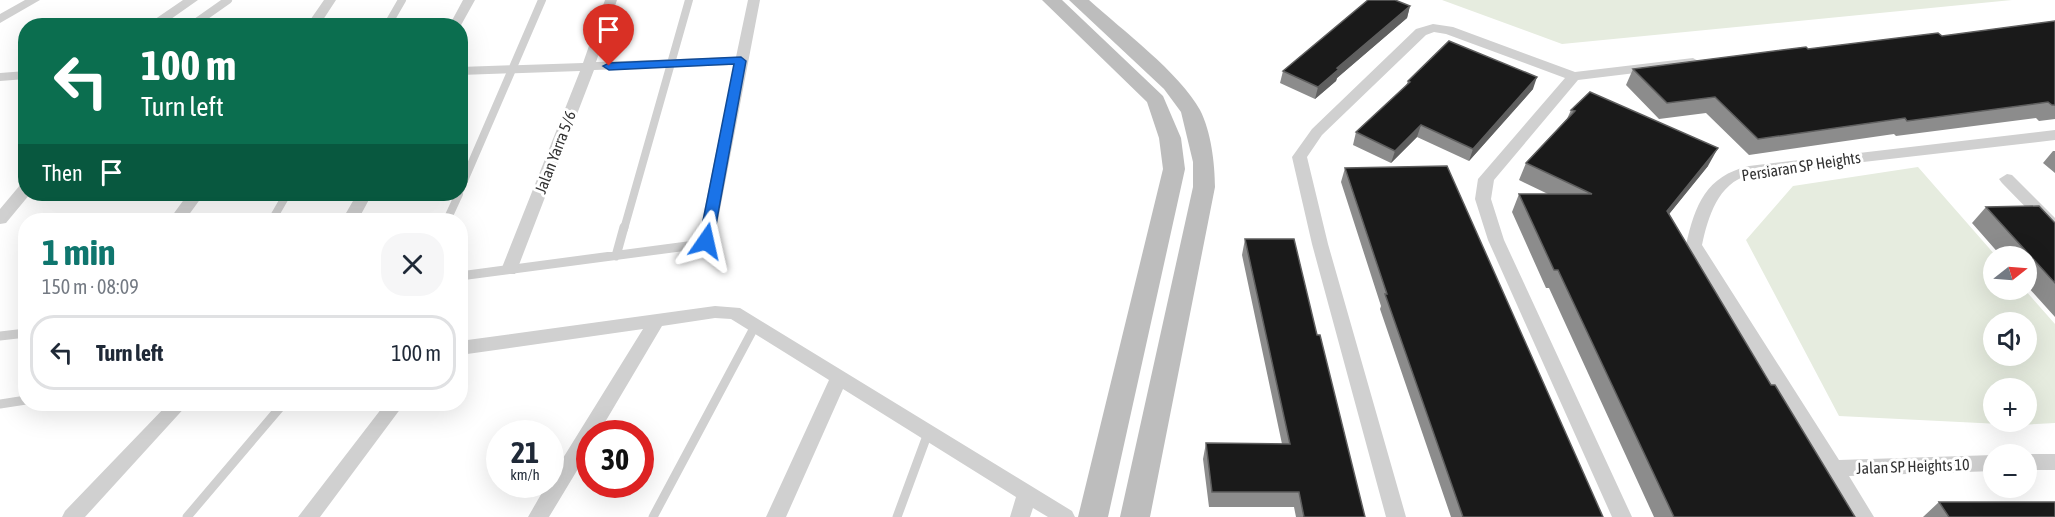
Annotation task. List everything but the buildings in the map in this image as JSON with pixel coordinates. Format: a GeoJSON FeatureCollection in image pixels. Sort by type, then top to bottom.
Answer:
{"type":"FeatureCollection","features":[{"type":"Feature","properties":{"kind":"street"},"geometry":{"type":"LineString","coordinates":[[0,20],[34,0]]}},
{"type":"Feature","properties":{"kind":"street"},"geometry":{"type":"LineString","coordinates":[[164,18],[192,0]]}},
{"type":"Feature","properties":{"kind":"street"},"geometry":{"type":"LineString","coordinates":[[318,18],[330,0]]}},
{"type":"Feature","properties":{"kind":"street"},"geometry":{"type":"LineString","coordinates":[[459,18],[469,0]]}},
{"type":"Feature","properties":{"kind":"street","name":"Jalan Yarra 5/6"},"geometry":{"type":"LineString","coordinates":[[509,270],[588,67],[611,0]]}},
{"type":"Feature","properties":{"kind":"street"},"geometry":{"type":"LineString","coordinates":[[706,241],[754,0]]}},
{"type":"Feature","properties":{"kind":"street"},"geometry":{"type":"LineString","coordinates":[[1051,0],[1156,100],[1170,138],[1174,169],[1093,517]]}},
{"type":"Feature","properties":{"kind":"street"},"geometry":{"type":"LineString","coordinates":[[1078,0],[1171,85],[1191,112],[1204,162],[1204,187],[1135,517]]}},
{"type":"Feature","properties":{"kind":"street"},"geometry":{"type":"LineString","coordinates":[[1396,517],[1320,244],[1299,157],[1325,123],[1421,32],[1433,28],[1448,30],[1574,76],[1703,61]]}},
{"type":"Feature","properties":{"kind":"street"},"geometry":{"type":"LineString","coordinates":[[468,71],[741,61]]}},
{"type":"Feature","properties":{"kind":"street"},"geometry":{"type":"LineString","coordinates":[[0,77],[18,76]]}},
{"type":"Feature","properties":{"kind":"street"},"geometry":{"type":"LineString","coordinates":[[1574,76],[1486,179],[1483,199],[1496,240],[1622,517]]}},
{"type":"Feature","properties":{"kind":"street","name":"Persiaran SP Heights"},"geometry":{"type":"LineString","coordinates":[[1864,517],[1694,245],[1699,221],[1711,197],[1726,179],[1746,172],[1842,158],[2055,135]]}},
{"type":"Feature","properties":{"kind":"street"},"geometry":{"type":"LineString","coordinates":[[2007,179],[2055,227]]}},
{"type":"Feature","properties":{"kind":"street"},"geometry":{"type":"LineString","coordinates":[[0,219],[18,198]]}},
{"type":"Feature","properties":{"kind":"street"},"geometry":{"type":"LineString","coordinates":[[468,347],[657,320],[725,312],[734,314],[1065,517]]}},
{"type":"Feature","properties":{"kind":"street"},"geometry":{"type":"LineString","coordinates":[[538,517],[657,320]]}},
{"type":"Feature","properties":{"kind":"street"},"geometry":{"type":"LineString","coordinates":[[776,517],[838,378]]}},
{"type":"Feature","properties":{"kind":"street"},"geometry":{"type":"LineString","coordinates":[[72,517],[171,411]]}},
{"type":"Feature","properties":{"kind":"street"},"geometry":{"type":"LineString","coordinates":[[308,517],[390,411]]}},
{"type":"Feature","properties":{"kind":"street"},"geometry":{"type":"LineString","coordinates":[[2037,462],[2054,463]]}},
{"type":"Feature","properties":{"kind":"street","name":"Jalan SP Heights 10"},"geometry":{"type":"LineString","coordinates":[[1833,468],[1983,463]]}},
{"type":"Feature","properties":{"kind":"street"},"geometry":{"type":"LineString","coordinates":[[1020,517],[1027,494]]}},
{"type":"Feature","properties":{"kind":"lane"},"geometry":{"type":"LineString","coordinates":[[202,18],[228,0]]}},
{"type":"Feature","properties":{"kind":"lane"},"geometry":{"type":"LineString","coordinates":[[392,18],[402,0]]}},
{"type":"Feature","properties":{"kind":"lane"},"geometry":{"type":"LineString","coordinates":[[468,173],[542,0]]}},
{"type":"Feature","properties":{"kind":"lane"},"geometry":{"type":"LineString","coordinates":[[616,256],[689,0]]}},
{"type":"Feature","properties":{"kind":"lane"},"geometry":{"type":"LineString","coordinates":[[468,275],[695,245],[706,241]]}},
{"type":"Feature","properties":{"kind":"lane"},"geometry":{"type":"LineString","coordinates":[[653,517],[755,326]]}},
{"type":"Feature","properties":{"kind":"lane"},"geometry":{"type":"LineString","coordinates":[[0,336],[18,334]]}},
{"type":"Feature","properties":{"kind":"lane"},"geometry":{"type":"LineString","coordinates":[[0,404],[18,401]]}},
{"type":"Feature","properties":{"kind":"lane"},"geometry":{"type":"LineString","coordinates":[[187,517],[277,411]]}},
{"type":"Feature","properties":{"kind":"lane"},"geometry":{"type":"LineString","coordinates":[[897,517],[928,433]]}},
{"type":"Feature","properties":{"kind":"shaded area"},"geometry":{"type":"Polygon","coordinates":[[[1442,0],[2012,0],[1562,44],[1442,0]]]}},
{"type":"Feature","properties":{"kind":"shaded area"},"geometry":{"type":"Polygon","coordinates":[[[1918,167],[1987,246],[1983,246],[1983,300],[2034,300],[2055,324],[2055,423],[2037,424],[2037,378],[1983,378],[1983,423],[1839,416],[1746,240],[1793,186],[1918,167]]]}},
{"type":"Feature","properties":{"kind":"route"},"geometry":{"type":"LineString","coordinates":[[609,66],[741,61],[706,241]]}}]}
